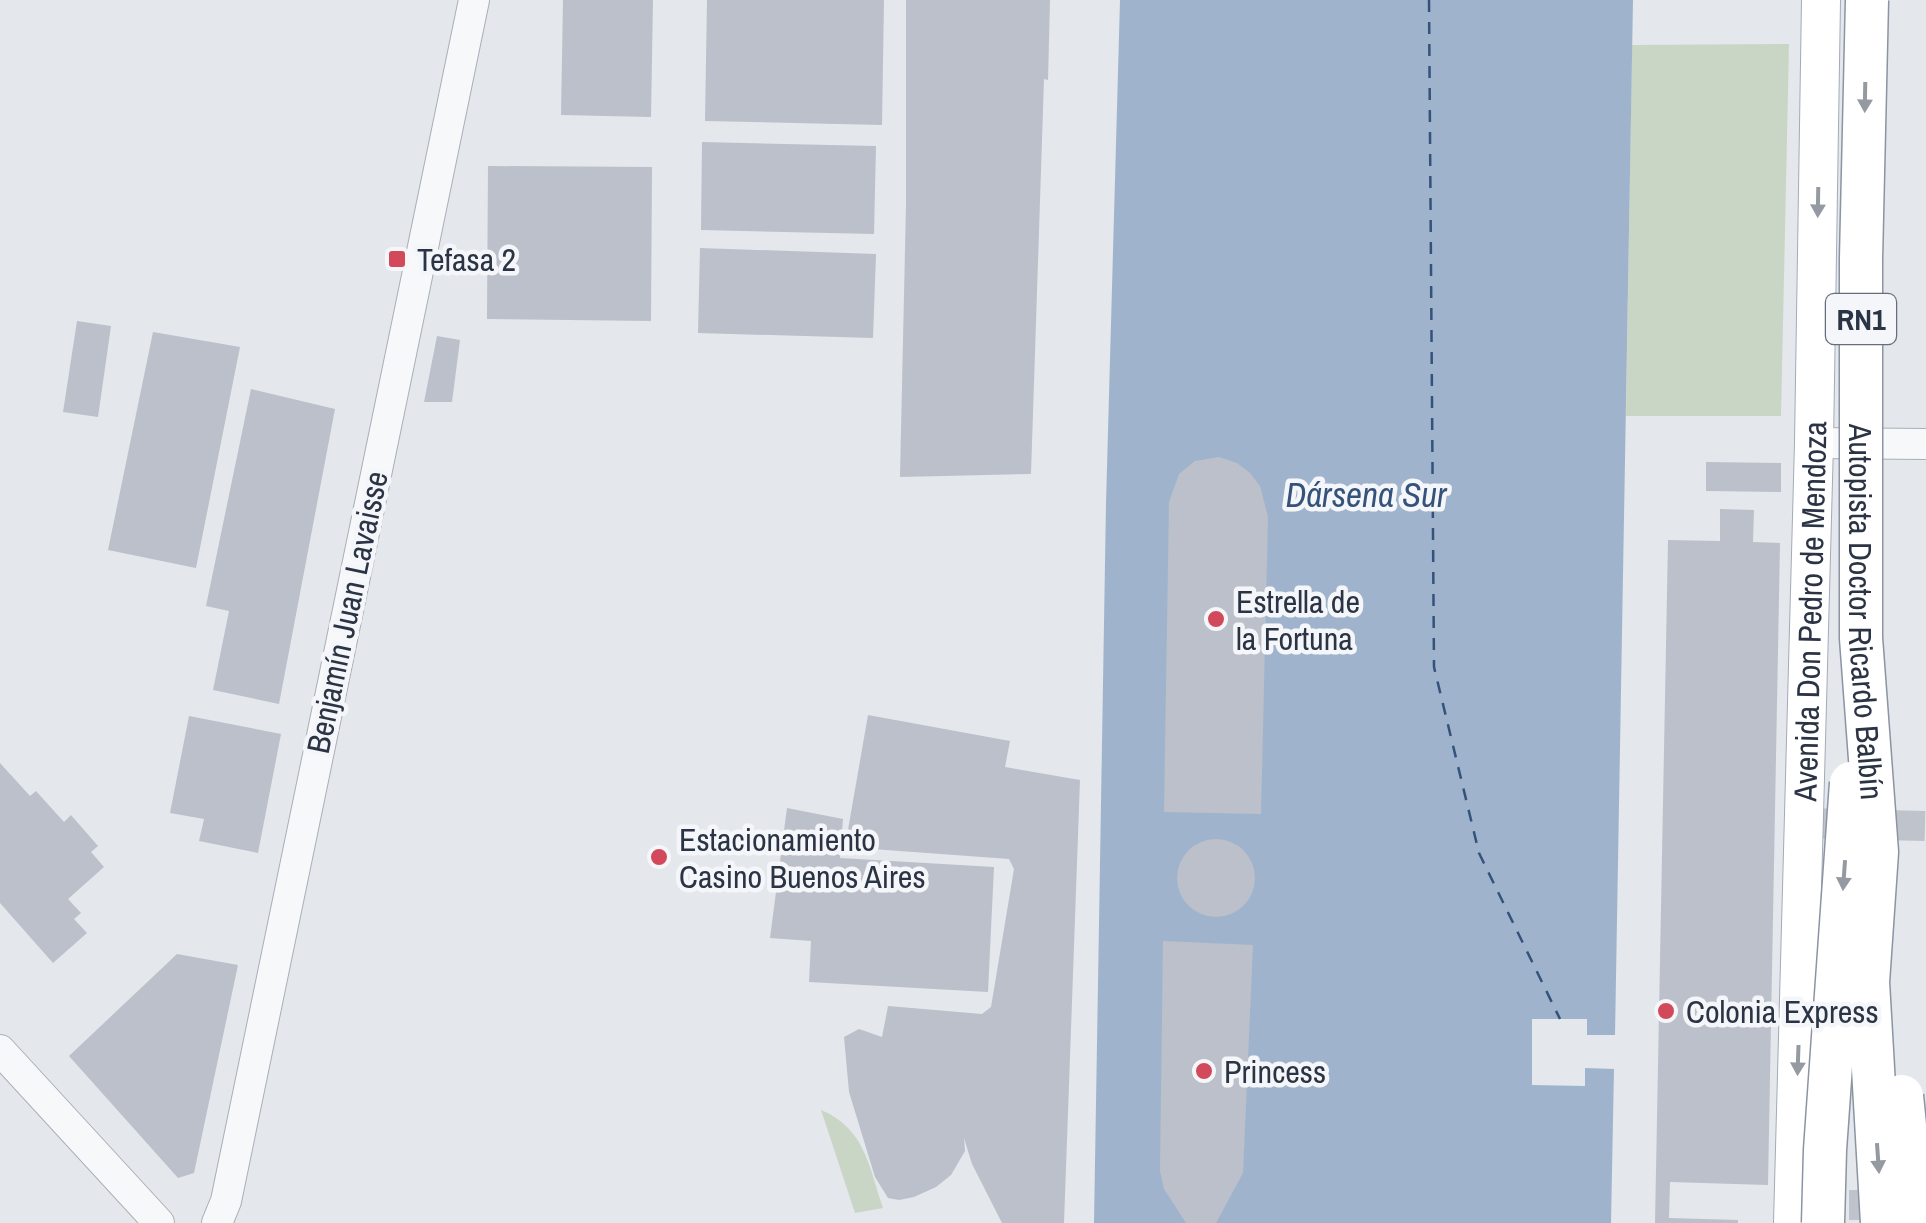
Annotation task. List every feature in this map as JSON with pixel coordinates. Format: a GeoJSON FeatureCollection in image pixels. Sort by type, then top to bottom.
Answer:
{"type":"FeatureCollection","features":[{"type":"Feature","properties":{"kind":"highway","name":"Autopista Doctor Ricardo Balbín"},"geometry":{"type":"LineString","coordinates":[[1867,0],[1861,259],[1861,638],[1877,852],[1868,982],[1882,1223]]}},
{"type":"Feature","properties":{"kind":"highway"},"geometry":{"type":"LineString","coordinates":[[1823,1223],[1861,638]]}},
{"type":"Feature","properties":{"kind":"highway"},"geometry":{"type":"LineString","coordinates":[[1877,852],[1915,1223]]}},
{"type":"Feature","properties":{"kind":"main road","name":"Avenida Don Pedro de Mendoza"},"geometry":{"type":"LineString","coordinates":[[1792,1223],[1814,443],[1820,0]]}},
{"type":"Feature","properties":{"kind":"street","name":"Benjamín Juan Lavaisse"},"geometry":{"type":"LineString","coordinates":[[217,1223],[233,1168],[474,0]]}},
{"type":"Feature","properties":{"kind":"street"},"geometry":{"type":"LineString","coordinates":[[1814,443],[1926,444]]}},
{"type":"Feature","properties":{"kind":"street"},"geometry":{"type":"LineString","coordinates":[[0,1050],[159,1223]]}},
{"type":"Feature","properties":{"kind":"green space"},"geometry":{"type":"Polygon","coordinates":[[[1789,44],[1781,416],[1626,416],[1632,45],[1789,44]]]}},
{"type":"Feature","properties":{"kind":"green space"},"geometry":{"type":"Polygon","coordinates":[[[821,1110],[836,1118],[856,1138],[883,1208],[855,1213],[821,1110]]]}},
{"type":"Feature","properties":{"kind":"water","name":"Dársena Sur"},"geometry":{"type":"Polygon","coordinates":[[[1120,0],[1633,0],[1615,1035],[1587,1035],[1587,1019],[1532,1019],[1532,1085],[1585,1086],[1585,1068],[1614,1069],[1611,1223],[1094,1223],[1106,503],[1120,0]]]}},
{"type":"Feature","properties":{"kind":"building"},"geometry":{"type":"Polygon","coordinates":[[[563,0],[653,0],[651,117],[561,115],[563,0]]]}},
{"type":"Feature","properties":{"kind":"building"},"geometry":{"type":"Polygon","coordinates":[[[707,0],[884,0],[882,125],[705,121],[707,0]]]}},
{"type":"Feature","properties":{"kind":"building"},"geometry":{"type":"Polygon","coordinates":[[[906,0],[1050,0],[1031,474],[900,477],[906,0]]]}},
{"type":"Feature","properties":{"kind":"building"},"geometry":{"type":"Polygon","coordinates":[[[702,142],[876,146],[874,234],[701,230],[702,142]]]}},
{"type":"Feature","properties":{"kind":"building"},"geometry":{"type":"Polygon","coordinates":[[[488,166],[652,167],[651,321],[487,319],[488,166]]]}},
{"type":"Feature","properties":{"kind":"building"},"geometry":{"type":"Polygon","coordinates":[[[700,248],[876,254],[873,338],[698,333],[700,248]]]}},
{"type":"Feature","properties":{"kind":"building"},"geometry":{"type":"Polygon","coordinates":[[[77,321],[111,326],[98,417],[63,412],[77,321]]]}},
{"type":"Feature","properties":{"kind":"building"},"geometry":{"type":"Polygon","coordinates":[[[153,332],[240,347],[196,568],[108,550],[153,332]]]}},
{"type":"Feature","properties":{"kind":"building"},"geometry":{"type":"Polygon","coordinates":[[[437,336],[460,340],[452,402],[424,402],[437,336]]]}},
{"type":"Feature","properties":{"kind":"building"},"geometry":{"type":"Polygon","coordinates":[[[251,389],[335,409],[279,704],[213,690],[229,611],[206,606],[251,389]]]}},
{"type":"Feature","properties":{"kind":"building","name":"Estrella de la Fortuna"},"geometry":{"type":"Polygon","coordinates":[[[1219,457],[1250,473],[1260,486],[1268,517],[1261,814],[1164,812],[1169,502],[1179,474],[1195,461],[1219,457]]]}},
{"type":"Feature","properties":{"kind":"building"},"geometry":{"type":"Polygon","coordinates":[[[1706,462],[1781,463],[1781,492],[1706,491],[1706,462]]]}},
{"type":"Feature","properties":{"kind":"building"},"geometry":{"type":"Polygon","coordinates":[[[1720,509],[1754,510],[1753,542],[1780,543],[1768,1185],[1670,1182],[1669,1218],[1738,1223],[1655,1223],[1668,540],[1720,541],[1720,509]]]}},
{"type":"Feature","properties":{"kind":"building"},"geometry":{"type":"Polygon","coordinates":[[[868,715],[1010,741],[1005,767],[1080,780],[1064,1223],[1002,1223],[972,1164],[964,1138],[965,1151],[951,1175],[914,1197],[888,1198],[875,1177],[849,1092],[844,1037],[859,1029],[882,1037],[888,1006],[982,1014],[991,1007],[1014,869],[1009,859],[845,847],[868,715]]]}},
{"type":"Feature","properties":{"kind":"building"},"geometry":{"type":"Polygon","coordinates":[[[189,716],[281,734],[258,853],[199,841],[204,819],[170,813],[189,716]]]}},
{"type":"Feature","properties":{"kind":"building"},"geometry":{"type":"Polygon","coordinates":[[[0,763],[30,796],[36,791],[64,822],[71,815],[98,846],[91,852],[104,867],[68,899],[81,913],[74,919],[87,933],[53,963],[0,903],[0,763]]]}},
{"type":"Feature","properties":{"kind":"building"},"geometry":{"type":"Polygon","coordinates":[[[787,808],[843,819],[840,858],[994,867],[988,992],[809,982],[811,941],[770,938],[787,808]]]}},
{"type":"Feature","properties":{"kind":"building"},"geometry":{"type":"Polygon","coordinates":[[[1216,839],[1244,850],[1255,878],[1244,906],[1216,917],[1188,906],[1177,878],[1188,850],[1216,839]]]}},
{"type":"Feature","properties":{"kind":"building","name":"Princess"},"geometry":{"type":"Polygon","coordinates":[[[1163,941],[1253,945],[1243,1173],[1216,1223],[1186,1223],[1164,1189],[1160,1171],[1163,941]]]}},
{"type":"Feature","properties":{"kind":"building"},"geometry":{"type":"Polygon","coordinates":[[[177,954],[238,965],[194,1173],[178,1178],[69,1056],[177,954]]]}},
{"type":"Feature","properties":{"kind":"ferry route"},"geometry":{"type":"LineString","coordinates":[[1429,0],[1434,667],[1479,853],[1560,1019]]}},
{"type":"Feature","properties":{"kind":"tunnel"},"geometry":{"type":"LineString","coordinates":[[1805,823],[1926,826]]}},
{"type":"Feature","properties":{"kind":"tunnel"},"geometry":{"type":"LineString","coordinates":[[1804,1205],[1898,1205]]}},
{"type":"Feature","properties":{"kind":"place","name":"Tefasa 2"},"geometry":{"type":"Point","coordinates":[397,259]}},
{"type":"Feature","properties":{"kind":"place","name":"Estrella de la Fortuna"},"geometry":{"type":"Point","coordinates":[1216,619]}},
{"type":"Feature","properties":{"kind":"place","name":"Estacionamiento Casino Buenos Aires"},"geometry":{"type":"Point","coordinates":[659,857]}},
{"type":"Feature","properties":{"kind":"place","name":"Colonia Express"},"geometry":{"type":"Point","coordinates":[1666,1011]}},
{"type":"Feature","properties":{"kind":"place","name":"Princess"},"geometry":{"type":"Point","coordinates":[1204,1071]}}]}
